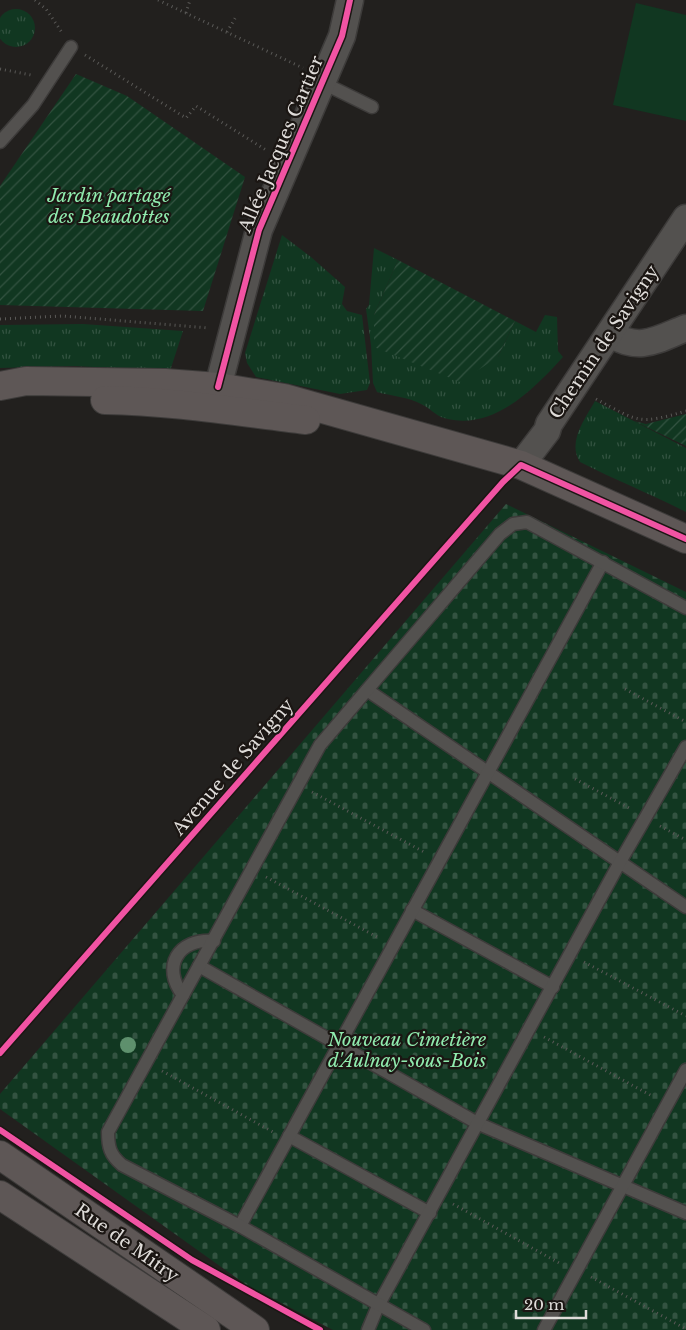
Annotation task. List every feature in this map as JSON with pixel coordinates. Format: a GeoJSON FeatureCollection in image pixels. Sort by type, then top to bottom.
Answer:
{"type":"FeatureCollection","features":[{"type":"Feature","properties":{"kind":"main road"},"geometry":{"type":"LineString","coordinates":[[0,386],[26,381],[136,382],[218,387],[284,398],[396,432],[521,466],[686,539]]}},
{"type":"Feature","properties":{"kind":"main road"},"geometry":{"type":"LineString","coordinates":[[0,396],[26,399],[136,401],[228,410],[396,432]]}},
{"type":"Feature","properties":{"kind":"main road","name":"Rue de Mitry"},"geometry":{"type":"LineString","coordinates":[[0,1155],[255,1330]]}},
{"type":"Feature","properties":{"kind":"main road","name":"Rue de Mitry"},"geometry":{"type":"LineString","coordinates":[[0,1195],[206,1330]]}},
{"type":"Feature","properties":{"kind":"street","name":"Allée Jacques Cartier"},"geometry":{"type":"LineString","coordinates":[[218,387],[231,330],[259,230],[342,36],[350,0]]}},
{"type":"Feature","properties":{"kind":"street","name":"Chemin de Savigny"},"geometry":{"type":"LineString","coordinates":[[521,466],[686,218]]}},
{"type":"Feature","properties":{"kind":"street"},"geometry":{"type":"LineString","coordinates":[[610,334],[626,344],[645,344],[686,328]]}},
{"type":"Feature","properties":{"kind":"lane"},"geometry":{"type":"LineString","coordinates":[[0,142],[33,105],[71,47]]}},
{"type":"Feature","properties":{"kind":"lane"},"geometry":{"type":"LineString","coordinates":[[323,83],[372,107]]}},
{"type":"Feature","properties":{"kind":"lane"},"geometry":{"type":"LineString","coordinates":[[424,1330],[378,1306],[240,1226],[122,1165],[114,1158],[108,1145],[108,1132],[320,745],[500,534],[512,524],[527,522],[686,608]]}},
{"type":"Feature","properties":{"kind":"lane"},"geometry":{"type":"LineString","coordinates":[[240,1226],[603,562]]}},
{"type":"Feature","properties":{"kind":"lane"},"geometry":{"type":"LineString","coordinates":[[367,690],[686,907]]}},
{"type":"Feature","properties":{"kind":"lane"},"geometry":{"type":"LineString","coordinates":[[368,1330],[378,1306],[479,1124],[620,862],[686,747]]}},
{"type":"Feature","properties":{"kind":"lane"},"geometry":{"type":"LineString","coordinates":[[412,910],[553,987]]}},
{"type":"Feature","properties":{"kind":"lane"},"geometry":{"type":"LineString","coordinates":[[184,995],[175,982],[172,968],[174,959],[187,945],[214,941]]}},
{"type":"Feature","properties":{"kind":"lane"},"geometry":{"type":"LineString","coordinates":[[199,966],[479,1124],[686,1213]]}},
{"type":"Feature","properties":{"kind":"lane"},"geometry":{"type":"LineString","coordinates":[[544,1330],[686,1070]]}},
{"type":"Feature","properties":{"kind":"lane"},"geometry":{"type":"LineString","coordinates":[[288,1138],[430,1213]]}},
{"type":"Feature","properties":{"kind":"path"},"geometry":{"type":"LineString","coordinates":[[35,0],[46,9],[71,47],[186,118],[196,106],[288,164]]}},
{"type":"Feature","properties":{"kind":"path"},"geometry":{"type":"LineString","coordinates":[[158,0],[306,69],[323,83]]}},
{"type":"Feature","properties":{"kind":"path"},"geometry":{"type":"LineString","coordinates":[[186,13],[190,0]]}},
{"type":"Feature","properties":{"kind":"path"},"geometry":{"type":"LineString","coordinates":[[226,32],[237,14]]}},
{"type":"Feature","properties":{"kind":"path"},"geometry":{"type":"LineString","coordinates":[[0,69],[50,79]]}},
{"type":"Feature","properties":{"kind":"path"},"geometry":{"type":"LineString","coordinates":[[0,319],[64,316],[231,330]]}},
{"type":"Feature","properties":{"kind":"path"},"geometry":{"type":"LineString","coordinates":[[593,398],[633,419],[646,421],[686,411]]}},
{"type":"Feature","properties":{"kind":"path"},"geometry":{"type":"LineString","coordinates":[[625,689],[686,722]]}},
{"type":"Feature","properties":{"kind":"path"},"geometry":{"type":"LineString","coordinates":[[298,785],[439,860]]}},
{"type":"Feature","properties":{"kind":"path"},"geometry":{"type":"LineString","coordinates":[[252,870],[393,945]]}},
{"type":"Feature","properties":{"kind":"path"},"geometry":{"type":"LineString","coordinates":[[570,955],[686,1016]]}},
{"type":"Feature","properties":{"kind":"path"},"geometry":{"type":"LineString","coordinates":[[530,1030],[667,1105]]}},
{"type":"Feature","properties":{"kind":"path"},"geometry":{"type":"LineString","coordinates":[[146,1062],[288,1138]]}},
{"type":"Feature","properties":{"kind":"path"},"geometry":{"type":"LineString","coordinates":[[439,1196],[686,1330]]}},
{"type":"Feature","properties":{"kind":"green space"},"geometry":{"type":"Polygon","coordinates":[[[636,3],[686,15],[686,121],[613,105],[636,3]]]}},
{"type":"Feature","properties":{"kind":"green space"},"geometry":{"type":"Polygon","coordinates":[[[16,9],[29,15],[35,28],[29,41],[16,47],[3,41],[-3,28],[3,15],[16,9]]]}},
{"type":"Feature","properties":{"kind":"green space","name":"Jardin partagé des Beaudottes"},"geometry":{"type":"Polygon","coordinates":[[[76,74],[127,96],[245,177],[203,311],[0,305],[0,186],[76,74]]]}},
{"type":"Feature","properties":{"kind":"green space"},"geometry":{"type":"Polygon","coordinates":[[[282,235],[345,287],[342,304],[347,311],[362,315],[370,383],[367,390],[340,394],[256,377],[247,363],[245,353],[282,235]]]}},
{"type":"Feature","properties":{"kind":"green space"},"geometry":{"type":"Polygon","coordinates":[[[374,248],[398,260],[374,315],[498,357],[515,321],[536,332],[545,315],[557,317],[558,351],[563,357],[525,394],[495,414],[479,419],[462,421],[444,418],[416,402],[377,392],[373,383],[371,345],[366,309],[369,305],[374,248]]]}},
{"type":"Feature","properties":{"kind":"green space"},"geometry":{"type":"Polygon","coordinates":[[[398,260],[515,321],[498,357],[460,382],[374,347],[374,315],[398,260]]]}},
{"type":"Feature","properties":{"kind":"green space"},"geometry":{"type":"Polygon","coordinates":[[[83,324],[183,331],[170,371],[74,366],[0,368],[0,325],[83,324]]]}},
{"type":"Feature","properties":{"kind":"green space"},"geometry":{"type":"Polygon","coordinates":[[[595,401],[686,448],[686,512],[580,462],[575,447],[576,439],[582,423],[595,401]]]}},
{"type":"Feature","properties":{"kind":"green space"},"geometry":{"type":"Polygon","coordinates":[[[686,414],[686,446],[634,421],[646,424],[686,414]]]}},
{"type":"Feature","properties":{"kind":"green space","name":"Nouveau Cimetière d'Aulnay-sous-Bois"},"geometry":{"type":"Polygon","coordinates":[[[506,504],[686,592],[686,1330],[333,1330],[245,1284],[0,1109],[0,1094],[506,504]]]}},
{"type":"Feature","properties":{"kind":"cycle path"},"geometry":{"type":"LineString","coordinates":[[218,387],[259,230],[342,36],[350,0]]}},
{"type":"Feature","properties":{"kind":"cycle path","name":"Avenue de Savigny"},"geometry":{"type":"LineString","coordinates":[[0,1053],[503,482],[521,465],[686,539]]}},
{"type":"Feature","properties":{"kind":"cycle path"},"geometry":{"type":"LineString","coordinates":[[0,1130],[192,1260],[320,1330]]}}]}
